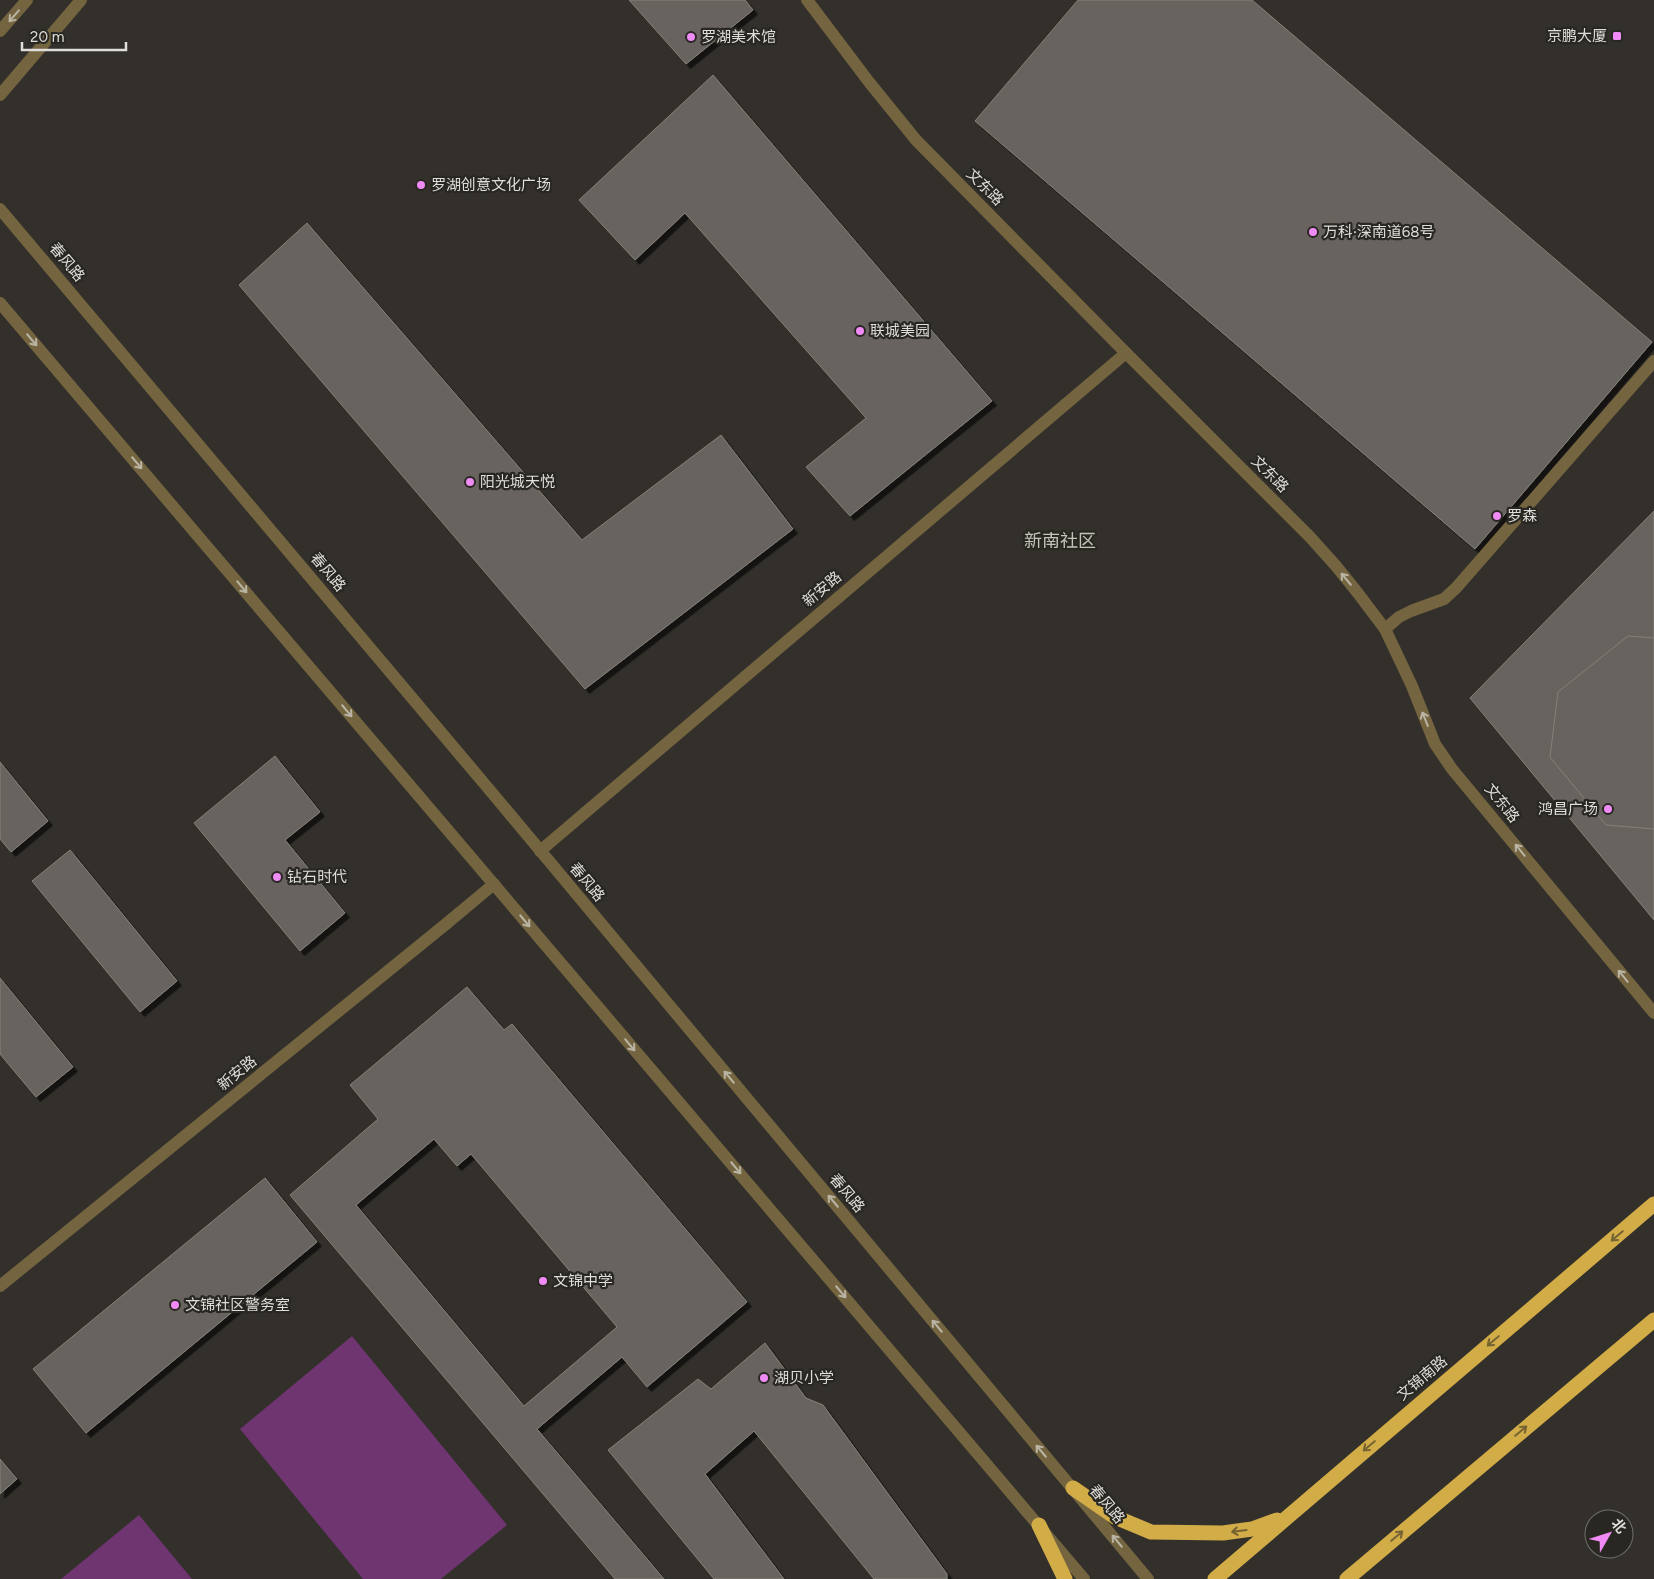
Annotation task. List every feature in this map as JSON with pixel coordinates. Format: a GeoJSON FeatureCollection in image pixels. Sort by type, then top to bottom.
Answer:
{"type":"FeatureCollection","features":[{"type":"Feature","properties":{"kind":"highway","name":"文锦南路"},"geometry":{"type":"LineString","coordinates":[[1215,1579],[1654,1204]]}},
{"type":"Feature","properties":{"kind":"highway"},"geometry":{"type":"LineString","coordinates":[[1347,1579],[1654,1320]]}},
{"type":"Feature","properties":{"kind":"highway"},"geometry":{"type":"LineString","coordinates":[[1072,1488],[1115,1517],[1151,1532],[1223,1533],[1252,1529],[1286,1517]]}},
{"type":"Feature","properties":{"kind":"highway"},"geometry":{"type":"LineString","coordinates":[[1039,1525],[1064,1579]]}},
{"type":"Feature","properties":{"kind":"highway"},"geometry":{"type":"LineString","coordinates":[[1359,1579],[1376,1554]]}},
{"type":"Feature","properties":{"kind":"street"},"geometry":{"type":"LineString","coordinates":[[0,31],[27,0]]}},
{"type":"Feature","properties":{"kind":"street"},"geometry":{"type":"LineString","coordinates":[[0,95],[81,0]]}},
{"type":"Feature","properties":{"kind":"street","name":"文东路"},"geometry":{"type":"LineString","coordinates":[[808,0],[869,82],[916,140],[1310,537],[1358,592],[1385,629],[1412,686],[1435,744],[1452,769],[1654,1013]]}},
{"type":"Feature","properties":{"kind":"street","name":"春风路"},"geometry":{"type":"LineString","coordinates":[[0,208],[1148,1579]]}},
{"type":"Feature","properties":{"kind":"street"},"geometry":{"type":"LineString","coordinates":[[0,302],[1084,1579]]}},
{"type":"Feature","properties":{"kind":"street","name":"新安路"},"geometry":{"type":"LineString","coordinates":[[540,851],[1126,353]]}},
{"type":"Feature","properties":{"kind":"street"},"geometry":{"type":"LineString","coordinates":[[1385,629],[1399,617],[1444,598],[1456,588],[1654,361]]}},
{"type":"Feature","properties":{"kind":"street","name":"新安路"},"geometry":{"type":"LineString","coordinates":[[0,1286],[494,884]]}},
{"type":"Feature","properties":{"kind":"shaded area"},"geometry":{"type":"Polygon","coordinates":[[[352,1336],[507,1525],[441,1579],[363,1579],[240,1429],[352,1336]]]}},
{"type":"Feature","properties":{"kind":"shaded area"},"geometry":{"type":"Polygon","coordinates":[[[139,1515],[192,1579],[61,1579],[139,1515]]]}},
{"type":"Feature","properties":{"kind":"building","name":"罗湖美术馆"},"geometry":{"type":"Polygon","coordinates":[[[629,0],[745,0],[753,10],[686,64],[629,0]]]}},
{"type":"Feature","properties":{"kind":"building","name":"万科·深南道68号"},"geometry":{"type":"Polygon","coordinates":[[[1078,0],[1252,0],[1652,342],[1475,549],[975,121],[1078,0]]]}},
{"type":"Feature","properties":{"kind":"building","name":"联城美园"},"geometry":{"type":"Polygon","coordinates":[[[713,75],[992,401],[850,516],[806,467],[866,418],[685,213],[635,260],[579,200],[713,75]]]}},
{"type":"Feature","properties":{"kind":"building","name":"阳光城天悦"},"geometry":{"type":"Polygon","coordinates":[[[307,223],[582,540],[721,435],[793,529],[585,689],[239,285],[307,223]]]}},
{"type":"Feature","properties":{"kind":"building","name":"鸿昌广场"},"geometry":{"type":"Polygon","coordinates":[[[1654,511],[1654,920],[1470,698],[1654,511]]]}},
{"type":"Feature","properties":{"kind":"building"},"geometry":{"type":"Polygon","coordinates":[[[1628,636],[1654,638],[1654,829],[1606,825],[1550,757],[1558,692],[1628,636]]]}},
{"type":"Feature","properties":{"kind":"building","name":"钻石时代"},"geometry":{"type":"Polygon","coordinates":[[[275,756],[320,812],[285,840],[345,913],[300,951],[194,823],[275,756]]]}},
{"type":"Feature","properties":{"kind":"building"},"geometry":{"type":"Polygon","coordinates":[[[0,762],[48,821],[11,852],[0,839],[0,762]]]}},
{"type":"Feature","properties":{"kind":"building"},"geometry":{"type":"Polygon","coordinates":[[[70,850],[177,981],[140,1012],[32,881],[70,850]]]}},
{"type":"Feature","properties":{"kind":"building"},"geometry":{"type":"Polygon","coordinates":[[[0,978],[73,1067],[36,1097],[0,1054],[0,978]]]}},
{"type":"Feature","properties":{"kind":"building"},"geometry":{"type":"Polygon","coordinates":[[[467,987],[504,1030],[512,1024],[747,1302],[647,1387],[622,1357],[537,1429],[664,1579],[615,1579],[290,1195],[378,1119],[350,1085],[467,987]],[[434,1139],[356,1205],[524,1406],[617,1327],[471,1154],[457,1166],[434,1139]]]}},
{"type":"Feature","properties":{"kind":"building","name":"文锦社区警务室"},"geometry":{"type":"Polygon","coordinates":[[[265,1178],[317,1242],[86,1433],[33,1369],[265,1178]]]}},
{"type":"Feature","properties":{"kind":"building"},"geometry":{"type":"Polygon","coordinates":[[[765,1343],[806,1398],[823,1405],[947,1574],[947,1579],[874,1579],[754,1431],[705,1474],[784,1579],[714,1579],[608,1450],[698,1379],[711,1389],[765,1343]]]}},
{"type":"Feature","properties":{"kind":"building"},"geometry":{"type":"Polygon","coordinates":[[[0,1459],[17,1479],[0,1494],[0,1459]]]}},
{"type":"Feature","properties":{"kind":"place","name":"京鹏大厦"},"geometry":{"type":"Point","coordinates":[1617,36]}},
{"type":"Feature","properties":{"kind":"place","name":"罗湖美术馆"},"geometry":{"type":"Point","coordinates":[691,37]}},
{"type":"Feature","properties":{"kind":"place","name":"罗湖创意文化广场"},"geometry":{"type":"Point","coordinates":[421,185]}},
{"type":"Feature","properties":{"kind":"place","name":"万科·深南道68号"},"geometry":{"type":"Point","coordinates":[1313,232]}},
{"type":"Feature","properties":{"kind":"place","name":"联城美园"},"geometry":{"type":"Point","coordinates":[860,331]}},
{"type":"Feature","properties":{"kind":"place","name":"阳光城天悦"},"geometry":{"type":"Point","coordinates":[470,482]}},
{"type":"Feature","properties":{"kind":"place","name":"罗森"},"geometry":{"type":"Point","coordinates":[1497,516]}},
{"type":"Feature","properties":{"kind":"place","name":"鸿昌广场"},"geometry":{"type":"Point","coordinates":[1608,809]}},
{"type":"Feature","properties":{"kind":"place","name":"钻石时代"},"geometry":{"type":"Point","coordinates":[277,877]}},
{"type":"Feature","properties":{"kind":"place","name":"文锦中学"},"geometry":{"type":"Point","coordinates":[543,1281]}},
{"type":"Feature","properties":{"kind":"place","name":"文锦社区警务室"},"geometry":{"type":"Point","coordinates":[175,1305]}},
{"type":"Feature","properties":{"kind":"place","name":"湖贝小学"},"geometry":{"type":"Point","coordinates":[764,1378]}},
{"type":"Feature","properties":{"kind":"district","name":"新南社区"},"geometry":{"type":"Point","coordinates":[1060,541]}}]}
